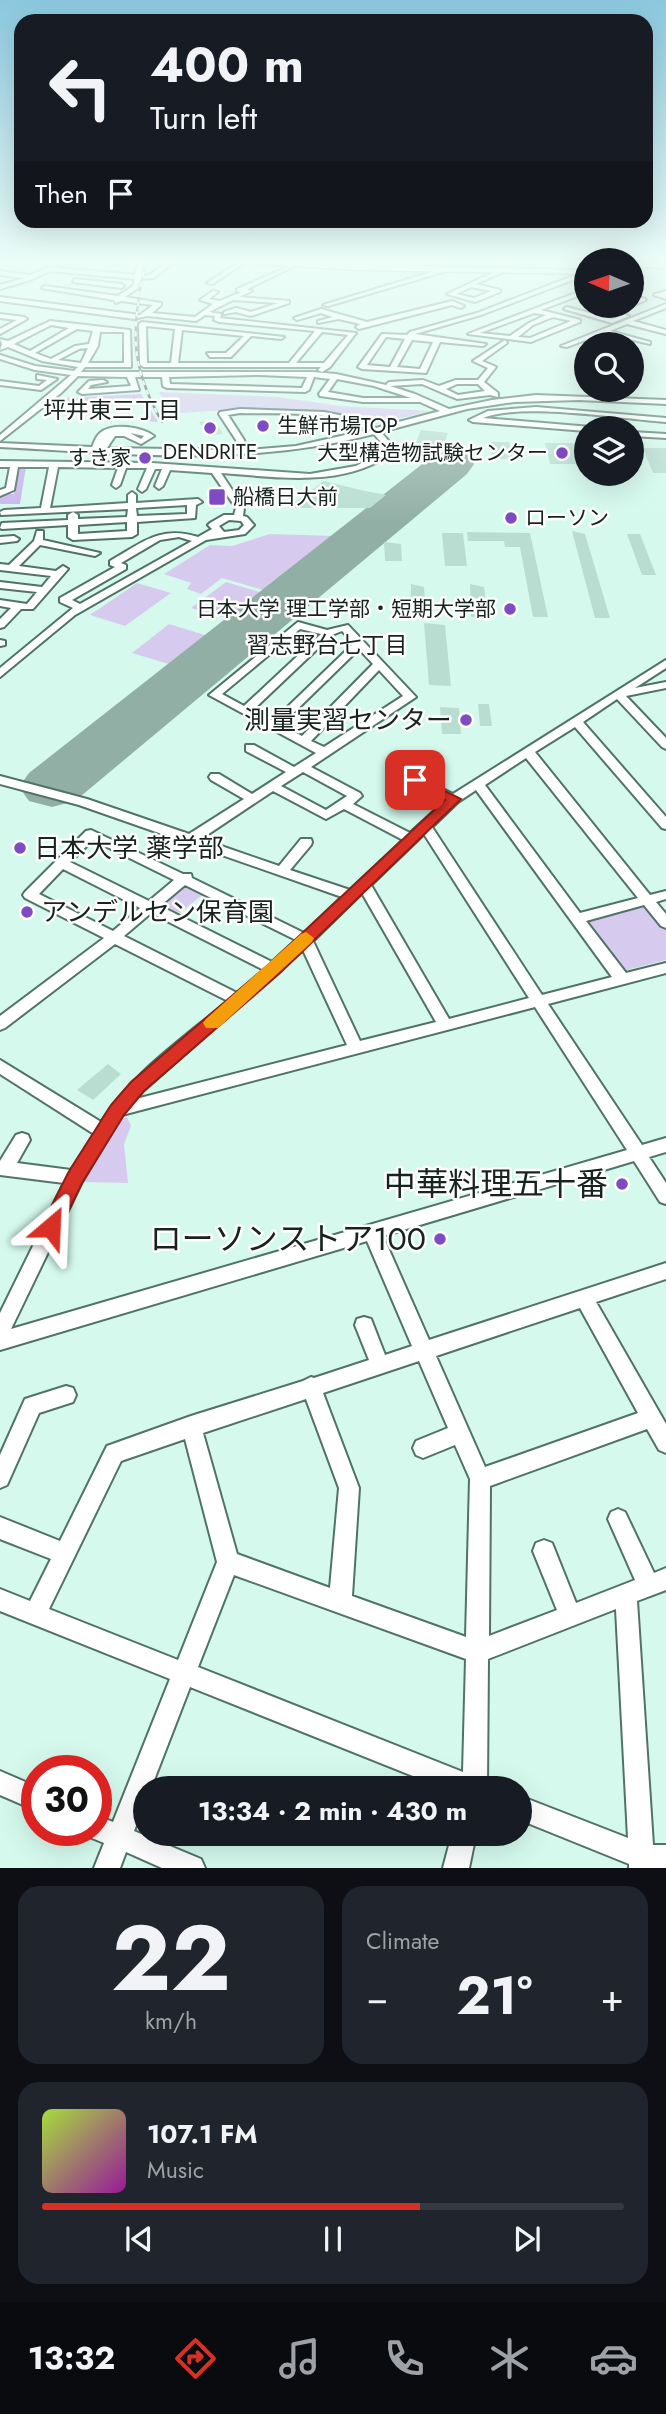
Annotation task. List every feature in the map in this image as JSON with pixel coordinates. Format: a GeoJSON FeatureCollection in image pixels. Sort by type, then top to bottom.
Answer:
{"type":"FeatureCollection","features":[{"type":"Feature","properties":{"kind":"street"},"geometry":{"type":"LineString","coordinates":[[21,349],[52,362],[83,366],[128,365],[128,349]]}},
{"type":"Feature","properties":{"kind":"street"},"geometry":{"type":"LineString","coordinates":[[31,353],[38,349]]}},
{"type":"Feature","properties":{"kind":"street"},"geometry":{"type":"LineString","coordinates":[[52,362],[72,349]]}},
{"type":"Feature","properties":{"kind":"street"},"geometry":{"type":"LineString","coordinates":[[0,439],[21,419],[55,396],[76,375],[92,349]]}},
{"type":"Feature","properties":{"kind":"street"},"geometry":{"type":"LineString","coordinates":[[143,349],[144,365],[327,365]]}},
{"type":"Feature","properties":{"kind":"street"},"geometry":{"type":"LineString","coordinates":[[174,364],[176,349]]}},
{"type":"Feature","properties":{"kind":"street"},"geometry":{"type":"LineString","coordinates":[[211,349],[209,364],[212,379]]}},
{"type":"Feature","properties":{"kind":"street"},"geometry":{"type":"LineString","coordinates":[[217,349],[229,355],[235,349]]}},
{"type":"Feature","properties":{"kind":"street"},"geometry":{"type":"LineString","coordinates":[[292,363],[302,349]]}},
{"type":"Feature","properties":{"kind":"street"},"geometry":{"type":"LineString","coordinates":[[131,378],[136,388],[82,392],[89,383],[131,378],[165,375],[212,379],[242,387],[305,390],[315,374],[327,365],[340,349]]}},
{"type":"Feature","properties":{"kind":"street"},"geometry":{"type":"LineString","coordinates":[[374,349],[362,367],[423,371],[433,349]]}},
{"type":"Feature","properties":{"kind":"street"},"geometry":{"type":"LineString","coordinates":[[392,369],[404,349]]}},
{"type":"Feature","properties":{"kind":"street"},"geometry":{"type":"LineString","coordinates":[[480,382],[492,367],[477,361],[494,349]]}},
{"type":"Feature","properties":{"kind":"street"},"geometry":{"type":"LineString","coordinates":[[255,363],[263,354]]}},
{"type":"Feature","properties":{"kind":"street"},"geometry":{"type":"LineString","coordinates":[[0,357],[18,364],[76,375],[131,378]]}},
{"type":"Feature","properties":{"kind":"street"},"geometry":{"type":"LineString","coordinates":[[3,369],[18,364]]}},
{"type":"Feature","properties":{"kind":"street"},"geometry":{"type":"LineString","coordinates":[[0,383],[41,388],[53,379],[3,369]]}},
{"type":"Feature","properties":{"kind":"street"},"geometry":{"type":"LineString","coordinates":[[242,387],[245,373]]}},
{"type":"Feature","properties":{"kind":"street"},"geometry":{"type":"LineString","coordinates":[[165,375],[167,386],[245,373],[315,374],[385,394],[385,401]]}},
{"type":"Feature","properties":{"kind":"street"},"geometry":{"type":"LineString","coordinates":[[268,388],[272,380]]}},
{"type":"Feature","properties":{"kind":"street"},"geometry":{"type":"LineString","coordinates":[[334,380],[385,385],[423,398],[449,412]]}},
{"type":"Feature","properties":{"kind":"street"},"geometry":{"type":"LineString","coordinates":[[334,380],[323,394],[385,401],[423,398]]}},
{"type":"Feature","properties":{"kind":"street"},"geometry":{"type":"LineString","coordinates":[[385,385],[394,382],[423,382],[457,397],[492,392]]}},
{"type":"Feature","properties":{"kind":"street"},"geometry":{"type":"LineString","coordinates":[[440,389],[456,382],[480,382],[501,401]]}},
{"type":"Feature","properties":{"kind":"street"},"geometry":{"type":"LineString","coordinates":[[0,444],[243,452],[312,446],[501,401],[571,397],[666,402]]}},
{"type":"Feature","properties":{"kind":"street"},"geometry":{"type":"LineString","coordinates":[[527,398],[535,410],[533,424]]}},
{"type":"Feature","properties":{"kind":"street"},"geometry":{"type":"LineString","coordinates":[[509,423],[511,410]]}},
{"type":"Feature","properties":{"kind":"street"},"geometry":{"type":"LineString","coordinates":[[574,428],[473,420],[511,410],[535,410],[666,420]]}},
{"type":"Feature","properties":{"kind":"street"},"geometry":{"type":"LineString","coordinates":[[0,464],[152,466],[310,477],[358,468],[392,450],[387,439],[352,419],[331,415],[240,411],[223,414],[240,440],[243,452]]}},
{"type":"Feature","properties":{"kind":"street"},"geometry":{"type":"LineString","coordinates":[[110,432],[143,432],[150,436],[141,442],[125,434],[113,434],[99,449],[102,435],[110,432]]}},
{"type":"Feature","properties":{"kind":"street"},"geometry":{"type":"LineString","coordinates":[[644,435],[666,436]]}},
{"type":"Feature","properties":{"kind":"street"},"geometry":{"type":"LineString","coordinates":[[0,493],[10,490],[14,465]]}},
{"type":"Feature","properties":{"kind":"street"},"geometry":{"type":"LineString","coordinates":[[45,511],[54,465]]}},
{"type":"Feature","properties":{"kind":"street"},"geometry":{"type":"LineString","coordinates":[[116,485],[123,466]]}},
{"type":"Feature","properties":{"kind":"street"},"geometry":{"type":"LineString","coordinates":[[142,489],[152,466]]}},
{"type":"Feature","properties":{"kind":"street"},"geometry":{"type":"LineString","coordinates":[[159,486],[167,467]]}},
{"type":"Feature","properties":{"kind":"street"},"geometry":{"type":"LineString","coordinates":[[216,472],[240,508],[238,518]]}},
{"type":"Feature","properties":{"kind":"street"},"geometry":{"type":"LineString","coordinates":[[0,480],[12,481]]}},
{"type":"Feature","properties":{"kind":"street"},"geometry":{"type":"LineString","coordinates":[[73,510],[73,537],[92,539],[132,534],[132,495]]}},
{"type":"Feature","properties":{"kind":"street"},"geometry":{"type":"LineString","coordinates":[[2,525],[192,516],[195,503],[73,510],[2,510],[0,541],[14,539]]}},
{"type":"Feature","properties":{"kind":"street"},"geometry":{"type":"LineString","coordinates":[[81,608],[64,600],[123,567],[113,563],[157,538],[179,534],[212,536],[247,529],[247,522],[238,518],[218,520],[213,525],[212,536]]}},
{"type":"Feature","properties":{"kind":"street"},"geometry":{"type":"LineString","coordinates":[[12,568],[38,542],[42,525]]}},
{"type":"Feature","properties":{"kind":"street"},"geometry":{"type":"LineString","coordinates":[[0,674],[53,625],[212,536]]}},
{"type":"Feature","properties":{"kind":"street"},"geometry":{"type":"LineString","coordinates":[[38,542],[95,553]]}},
{"type":"Feature","properties":{"kind":"street"},"geometry":{"type":"LineString","coordinates":[[0,603],[29,607],[75,549]]}},
{"type":"Feature","properties":{"kind":"street"},"geometry":{"type":"LineString","coordinates":[[0,566],[61,567]]}},
{"type":"Feature","properties":{"kind":"street"},"geometry":{"type":"LineString","coordinates":[[0,585],[44,590]]}},
{"type":"Feature","properties":{"kind":"street"},"geometry":{"type":"LineString","coordinates":[[4,624],[18,606]]}},
{"type":"Feature","properties":{"kind":"street"},"geometry":{"type":"LineString","coordinates":[[326,753],[215,695],[298,625],[328,633]]}},
{"type":"Feature","properties":{"kind":"street"},"geometry":{"type":"LineString","coordinates":[[191,839],[410,697],[344,627],[328,633],[245,711]]}},
{"type":"Feature","properties":{"kind":"street"},"geometry":{"type":"LineString","coordinates":[[275,725],[360,643]]}},
{"type":"Feature","properties":{"kind":"street"},"geometry":{"type":"LineString","coordinates":[[0,1334],[75,1178],[117,1110],[137,1087],[274,969],[454,799],[666,663]]}},
{"type":"Feature","properties":{"kind":"street"},"geometry":{"type":"LineString","coordinates":[[304,741],[379,664]]}},
{"type":"Feature","properties":{"kind":"street"},"geometry":{"type":"LineString","coordinates":[[618,694],[666,685]]}},
{"type":"Feature","properties":{"kind":"street"},"geometry":{"type":"LineString","coordinates":[[618,694],[661,733],[666,745]]}},
{"type":"Feature","properties":{"kind":"street"},"geometry":{"type":"LineString","coordinates":[[576,721],[666,825]]}},
{"type":"Feature","properties":{"kind":"street"},"geometry":{"type":"LineString","coordinates":[[250,748],[356,796],[326,815],[274,787]]}},
{"type":"Feature","properties":{"kind":"street"},"geometry":{"type":"LineString","coordinates":[[528,752],[666,923]]}},
{"type":"Feature","properties":{"kind":"street"},"geometry":{"type":"LineString","coordinates":[[385,779],[398,769],[454,799]]}},
{"type":"Feature","properties":{"kind":"street"},"geometry":{"type":"LineString","coordinates":[[215,777],[252,799]]}},
{"type":"Feature","properties":{"kind":"street"},"geometry":{"type":"LineString","coordinates":[[0,780],[83,802],[350,895]]}},
{"type":"Feature","properties":{"kind":"street"},"geometry":{"type":"LineString","coordinates":[[478,783],[622,979]]}},
{"type":"Feature","properties":{"kind":"street"},"geometry":{"type":"LineString","coordinates":[[344,804],[412,839]]}},
{"type":"Feature","properties":{"kind":"street"},"geometry":{"type":"LineString","coordinates":[[111,814],[30,895],[239,1000]]}},
{"type":"Feature","properties":{"kind":"street"},"geometry":{"type":"LineString","coordinates":[[425,827],[666,1197]]}},
{"type":"Feature","properties":{"kind":"street"},"geometry":{"type":"LineString","coordinates":[[91,834],[186,877],[305,939],[356,1048]]}},
{"type":"Feature","properties":{"kind":"street"},"geometry":{"type":"LineString","coordinates":[[282,871],[306,842]]}},
{"type":"Feature","properties":{"kind":"street"},"geometry":{"type":"LineString","coordinates":[[61,863],[274,969]]}},
{"type":"Feature","properties":{"kind":"street"},"geometry":{"type":"LineString","coordinates":[[0,1024],[186,877]]}},
{"type":"Feature","properties":{"kind":"street"},"geometry":{"type":"LineString","coordinates":[[363,883],[445,1025]]}},
{"type":"Feature","properties":{"kind":"street"},"geometry":{"type":"LineString","coordinates":[[578,918],[666,895]]}},
{"type":"Feature","properties":{"kind":"street"},"geometry":{"type":"LineString","coordinates":[[117,1110],[666,968]]}},
{"type":"Feature","properties":{"kind":"street"},"geometry":{"type":"LineString","coordinates":[[0,1066],[104,1132]]}},
{"type":"Feature","properties":{"kind":"street"},"geometry":{"type":"LineString","coordinates":[[22,1140],[3,1169],[75,1178]]}},
{"type":"Feature","properties":{"kind":"street"},"geometry":{"type":"LineString","coordinates":[[0,1341],[666,1145]]}},
{"type":"Feature","properties":{"kind":"street"},"geometry":{"type":"LineString","coordinates":[[372,1232],[480,1479],[473,1776]]}},
{"type":"Feature","properties":{"kind":"street"},"geometry":{"type":"LineString","coordinates":[[35,1614],[114,1453],[666,1271]]}},
{"type":"Feature","properties":{"kind":"street"},"geometry":{"type":"LineString","coordinates":[[584,1298],[666,1443]]}},
{"type":"Feature","properties":{"kind":"street"},"geometry":{"type":"LineString","coordinates":[[364,1325],[380,1365]]}},
{"type":"Feature","properties":{"kind":"street"},"geometry":{"type":"LineString","coordinates":[[311,1386],[349,1488],[340,1604]]}},
{"type":"Feature","properties":{"kind":"street"},"geometry":{"type":"LineString","coordinates":[[0,1478],[32,1406],[66,1395]]}},
{"type":"Feature","properties":{"kind":"street"},"geometry":{"type":"LineString","coordinates":[[480,1479],[652,1418]]}},
{"type":"Feature","properties":{"kind":"street"},"geometry":{"type":"LineString","coordinates":[[107,1868],[228,1562],[191,1426]]}},
{"type":"Feature","properties":{"kind":"street"},"geometry":{"type":"LineString","coordinates":[[422,1448],[461,1433]]}},
{"type":"Feature","properties":{"kind":"street"},"geometry":{"type":"LineString","coordinates":[[228,1562],[477,1652],[658,1583],[618,1518]]}},
{"type":"Feature","properties":{"kind":"street"},"geometry":{"type":"LineString","coordinates":[[0,1528],[64,1553]]}},
{"type":"Feature","properties":{"kind":"street"},"geometry":{"type":"LineString","coordinates":[[544,1551],[571,1616]]}},
{"type":"Feature","properties":{"kind":"street"},"geometry":{"type":"LineString","coordinates":[[532,1813],[651,1861],[626,1595]]}},
{"type":"Feature","properties":{"kind":"street"},"geometry":{"type":"LineString","coordinates":[[0,1600],[443,1776]]}},
{"type":"Feature","properties":{"kind":"street"},"geometry":{"type":"LineString","coordinates":[[0,1783],[21,1792]]}},
{"type":"Feature","properties":{"kind":"street"},"geometry":{"type":"LineString","coordinates":[[112,1834],[192,1868]]}},
{"type":"Feature","properties":{"kind":"street"},"geometry":{"type":"LineString","coordinates":[[456,1868],[461,1846]]}},
{"type":"Feature","properties":{"kind":"shaded area"},"geometry":{"type":"Polygon","coordinates":[[[159,392],[278,397],[341,406],[430,411],[372,425],[357,418],[333,414],[242,409],[181,413],[170,409],[159,392]]]}},
{"type":"Feature","properties":{"kind":"shaded area"},"geometry":{"type":"Polygon","coordinates":[[[141,394],[158,422],[145,421],[151,419],[142,404],[125,406],[55,402],[61,398],[141,394]]]}},
{"type":"Feature","properties":{"kind":"shaded area"},"geometry":{"type":"Polygon","coordinates":[[[17,467],[26,467],[20,504],[0,504],[0,494],[14,494],[17,467]]]}},
{"type":"Feature","properties":{"kind":"shaded area"},"geometry":{"type":"Polygon","coordinates":[[[270,534],[335,536],[263,590],[222,578],[201,594],[187,589],[191,583],[164,574],[210,545],[232,546],[270,534]]]}},
{"type":"Feature","properties":{"kind":"shaded area"},"geometry":{"type":"Polygon","coordinates":[[[226,582],[263,593],[230,619],[191,608],[226,582]]]}},
{"type":"Feature","properties":{"kind":"shaded area"},"geometry":{"type":"Polygon","coordinates":[[[137,583],[171,593],[125,626],[90,615],[137,583]]]}},
{"type":"Feature","properties":{"kind":"shaded area"},"geometry":{"type":"Polygon","coordinates":[[[169,624],[208,636],[172,665],[132,653],[169,624]]]}},
{"type":"Feature","properties":{"kind":"shaded area"},"geometry":{"type":"Polygon","coordinates":[[[187,880],[208,890],[180,913],[157,904],[187,880]]]}},
{"type":"Feature","properties":{"kind":"shaded area"},"geometry":{"type":"Polygon","coordinates":[[[645,905],[666,927],[666,960],[623,971],[587,922],[588,919],[645,905]]]}},
{"type":"Feature","properties":{"kind":"shaded area"},"geometry":{"type":"Polygon","coordinates":[[[127,1117],[131,1126],[124,1144],[128,1183],[82,1182],[115,1122],[127,1117]]]}},
{"type":"Feature","properties":{"kind":"building","name":"DENDRITE"},"geometry":{"type":"Polygon","coordinates":[[[214,420],[223,434],[209,435],[199,422],[214,420]]]}},
{"type":"Feature","properties":{"kind":"building"},"geometry":{"type":"Polygon","coordinates":[[[421,430],[448,433],[440,456],[412,453],[421,430]]]}},
{"type":"Feature","properties":{"kind":"building"},"geometry":{"type":"Polygon","coordinates":[[[490,442],[509,442],[513,459],[492,459],[490,442]]]}},
{"type":"Feature","properties":{"kind":"building","name":"大型構造物試験センター"},"geometry":{"type":"Polygon","coordinates":[[[545,443],[573,443],[574,464],[550,464],[545,443]]]}},
{"type":"Feature","properties":{"kind":"building"},"geometry":{"type":"Polygon","coordinates":[[[644,448],[666,448],[666,473],[653,473],[644,448]]]}},
{"type":"Feature","properties":{"kind":"building"},"geometry":{"type":"Polygon","coordinates":[[[324,481],[386,495],[370,508],[287,508],[324,481]]]}},
{"type":"Feature","properties":{"kind":"building"},"geometry":{"type":"Polygon","coordinates":[[[572,531],[585,534],[610,618],[595,618],[572,531]]]}},
{"type":"Feature","properties":{"kind":"building"},"geometry":{"type":"Polygon","coordinates":[[[467,532],[530,533],[548,617],[533,617],[520,547],[505,547],[504,541],[468,541],[467,532]]]}},
{"type":"Feature","properties":{"kind":"building"},"geometry":{"type":"Polygon","coordinates":[[[442,533],[463,533],[467,566],[445,566],[442,533]]]}},
{"type":"Feature","properties":{"kind":"building"},"geometry":{"type":"Polygon","coordinates":[[[627,534],[640,534],[656,575],[642,575],[627,534]]]}},
{"type":"Feature","properties":{"kind":"building"},"geometry":{"type":"Polygon","coordinates":[[[384,542],[401,544],[402,561],[385,561],[384,542]]]}},
{"type":"Feature","properties":{"kind":"building"},"geometry":{"type":"Polygon","coordinates":[[[411,584],[424,587],[426,617],[410,617],[411,584]]]}},
{"type":"Feature","properties":{"kind":"building"},"geometry":{"type":"Polygon","coordinates":[[[470,584],[484,587],[488,617],[471,617],[470,584]]]}},
{"type":"Feature","properties":{"kind":"building"},"geometry":{"type":"Polygon","coordinates":[[[424,623],[445,625],[451,686],[429,685],[424,623]]]}},
{"type":"Feature","properties":{"kind":"building"},"geometry":{"type":"Polygon","coordinates":[[[478,704],[489,704],[492,726],[480,726],[478,704]]]}},
{"type":"Feature","properties":{"kind":"building"},"geometry":{"type":"Polygon","coordinates":[[[440,707],[459,708],[461,734],[442,734],[440,707]]]}},
{"type":"Feature","properties":{"kind":"building"},"geometry":{"type":"Polygon","coordinates":[[[108,1064],[121,1074],[93,1100],[77,1090],[108,1064]]]}},
{"type":"Feature","properties":{"kind":"runway"},"geometry":{"type":"LineString","coordinates":[[52,787],[451,464]]}},
{"type":"Feature","properties":{"kind":"railway"},"geometry":{"type":"LineString","coordinates":[[137,349],[143,380],[162,422]]}},
{"type":"Feature","properties":{"kind":"slow traffic"},"geometry":{"type":"LineString","coordinates":[[212,1023],[306,938]]}},
{"type":"Feature","properties":{"kind":"place","name":"生鮮市場TOP"},"geometry":{"type":"Point","coordinates":[263,426]}},
{"type":"Feature","properties":{"kind":"place","name":"DENDRITE"},"geometry":{"type":"Point","coordinates":[210,428]}},
{"type":"Feature","properties":{"kind":"place","name":"大型構造物試験センター"},"geometry":{"type":"Point","coordinates":[562,453]}},
{"type":"Feature","properties":{"kind":"place","name":"すき家"},"geometry":{"type":"Point","coordinates":[145,458]}},
{"type":"Feature","properties":{"kind":"place","name":"船橋日大前"},"geometry":{"type":"Point","coordinates":[217,497]}},
{"type":"Feature","properties":{"kind":"place","name":"ローソン"},"geometry":{"type":"Point","coordinates":[511,518]}},
{"type":"Feature","properties":{"kind":"place","name":"日本大学 理工学部・短期大学部"},"geometry":{"type":"Point","coordinates":[510,609]}},
{"type":"Feature","properties":{"kind":"place","name":"測量実習センター"},"geometry":{"type":"Point","coordinates":[466,720]}},
{"type":"Feature","properties":{"kind":"place","name":"日本大学 薬学部"},"geometry":{"type":"Point","coordinates":[20,848]}},
{"type":"Feature","properties":{"kind":"place","name":"アンデルセン保育園"},"geometry":{"type":"Point","coordinates":[27,912]}},
{"type":"Feature","properties":{"kind":"place","name":"中華料理五十番"},"geometry":{"type":"Point","coordinates":[622,1184]}},
{"type":"Feature","properties":{"kind":"place","name":"ローソンストア100"},"geometry":{"type":"Point","coordinates":[440,1239]}},
{"type":"Feature","properties":{"kind":"district","name":"坪井東三丁目"},"geometry":{"type":"Point","coordinates":[112,410]}},
{"type":"Feature","properties":{"kind":"district","name":"習志野台七丁目"},"geometry":{"type":"Point","coordinates":[327,645]}},
{"type":"Feature","properties":{"kind":"route"},"geometry":{"type":"LineString","coordinates":[[51,1227],[75,1178],[117,1110],[137,1087],[274,969],[454,799],[415,780]]}}]}
